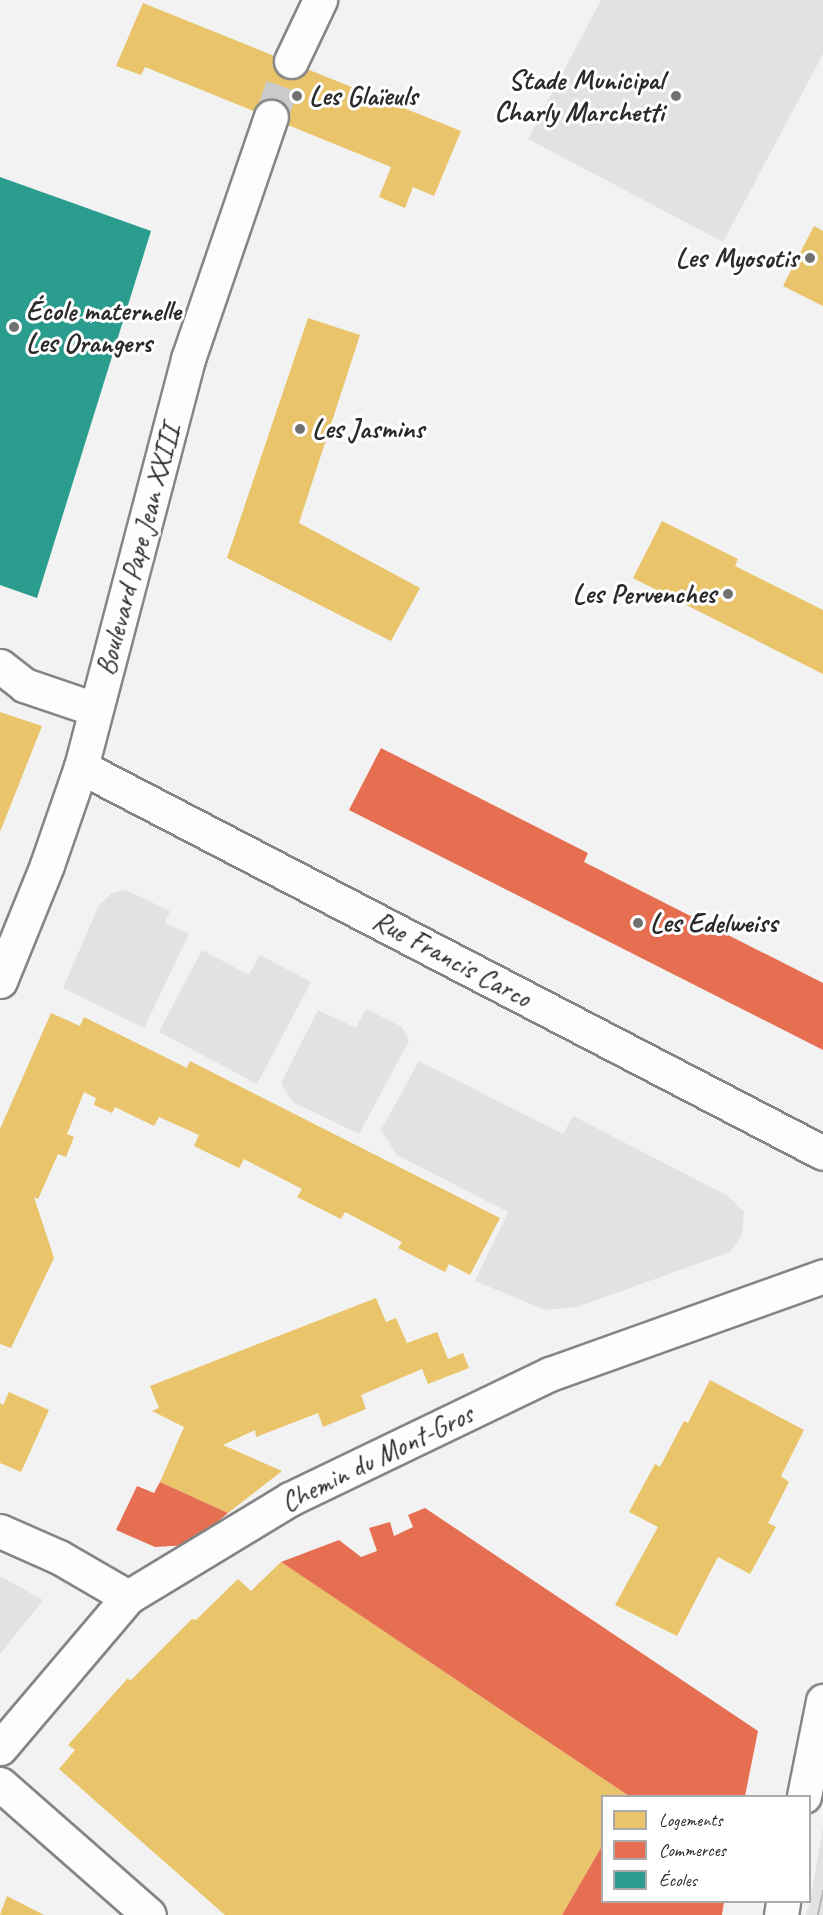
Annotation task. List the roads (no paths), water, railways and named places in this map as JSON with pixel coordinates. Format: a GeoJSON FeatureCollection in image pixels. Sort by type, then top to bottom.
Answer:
{"type":"FeatureCollection","features":[{"type":"Feature","properties":{"kind":"street"},"geometry":{"type":"LineString","coordinates":[[291,62],[320,0]]}},
{"type":"Feature","properties":{"kind":"street","name":"Boulevard Pape Jean XXIII"},"geometry":{"type":"LineString","coordinates":[[0,981],[47,866],[81,767],[188,359],[271,117]]}},
{"type":"Feature","properties":{"kind":"street"},"geometry":{"type":"LineString","coordinates":[[0,666],[24,685],[95,709]]}},
{"type":"Feature","properties":{"kind":"street","name":"Rue Francis Carco"},"geometry":{"type":"LineString","coordinates":[[81,767],[823,1153]]}},
{"type":"Feature","properties":{"kind":"street","name":"Chemin du Mont-Gros"},"geometry":{"type":"LineString","coordinates":[[0,1748],[128,1597],[290,1499],[550,1374],[823,1276]]}},
{"type":"Feature","properties":{"kind":"street"},"geometry":{"type":"LineString","coordinates":[[0,1531],[59,1557],[128,1597]]}},
{"type":"Feature","properties":{"kind":"street"},"geometry":{"type":"LineString","coordinates":[[804,1795],[823,1701]]}},
{"type":"Feature","properties":{"kind":"street"},"geometry":{"type":"LineString","coordinates":[[0,1784],[149,1915]]}},
{"type":"Feature","properties":{"kind":"tunnel"},"geometry":{"type":"LineString","coordinates":[[271,117],[291,61]]}},
{"type":"Feature","properties":{"kind":"tram line"},"geometry":{"type":"LineString","coordinates":[[818,1915],[823,1891]]}},
{"type":"Feature","properties":{"kind":"place","name":"Les Glaïeuls"},"geometry":{"type":"Point","coordinates":[297,96]}},
{"type":"Feature","properties":{"kind":"place","name":"Stade Municipal Charly Marchetti"},"geometry":{"type":"Point","coordinates":[676,96]}},
{"type":"Feature","properties":{"kind":"place","name":"Les Myosotis"},"geometry":{"type":"Point","coordinates":[810,258]}},
{"type":"Feature","properties":{"kind":"place","name":"École maternelle Les Orangers"},"geometry":{"type":"Point","coordinates":[14,327]}},
{"type":"Feature","properties":{"kind":"place","name":"Les Jasmins"},"geometry":{"type":"Point","coordinates":[300,429]}},
{"type":"Feature","properties":{"kind":"place","name":"Les Pervenches"},"geometry":{"type":"Point","coordinates":[728,594]}},
{"type":"Feature","properties":{"kind":"place","name":"Les Edelweiss"},"geometry":{"type":"Point","coordinates":[638,923]}}]}
